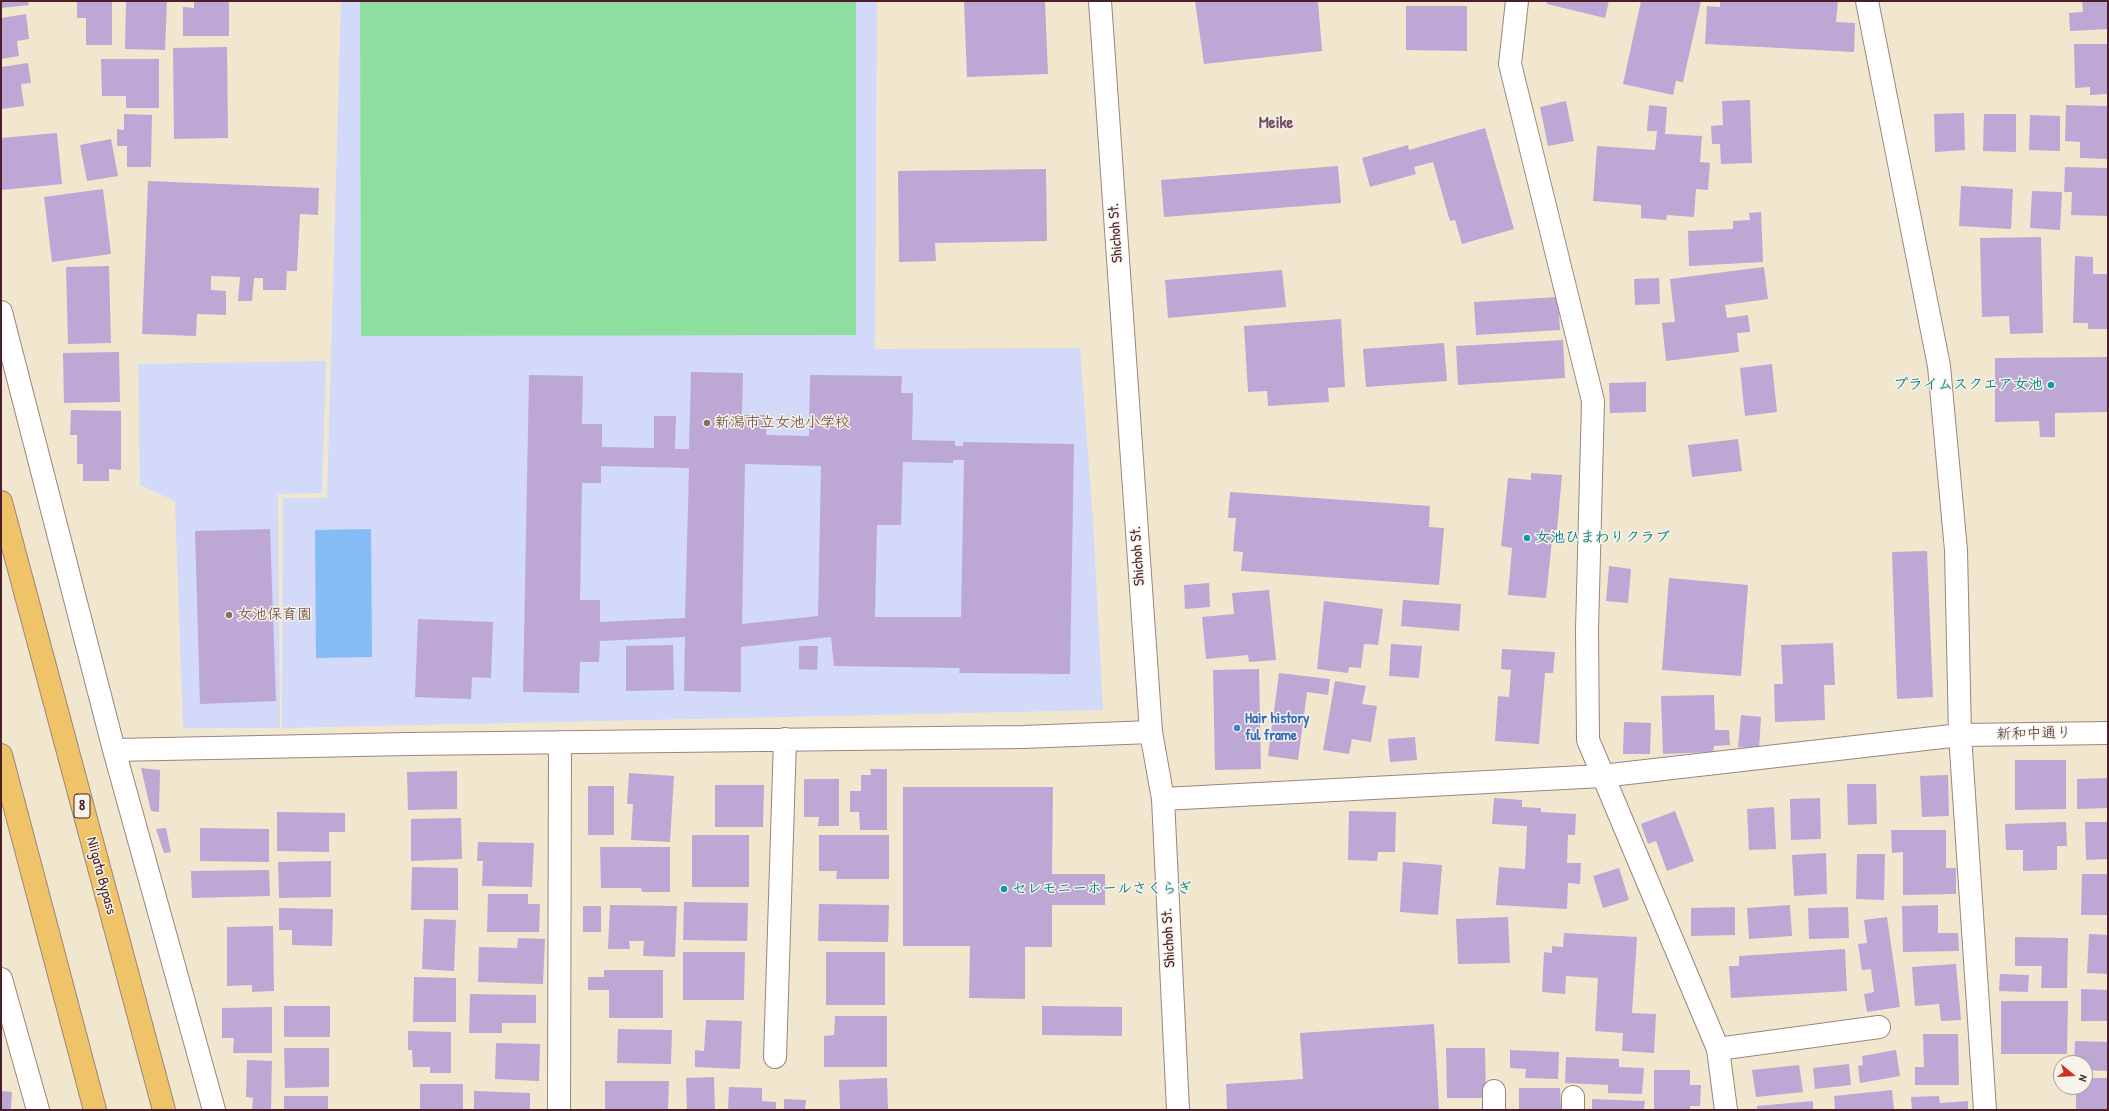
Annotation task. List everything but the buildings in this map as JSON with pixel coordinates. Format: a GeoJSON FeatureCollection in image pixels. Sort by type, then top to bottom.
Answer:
{"type":"FeatureCollection","features":[{"type":"Feature","properties":{"kind":"highway","name":"Niigata Bypass"},"geometry":{"type":"LineString","coordinates":[[1,502],[164,1110]]}},
{"type":"Feature","properties":{"kind":"highway"},"geometry":{"type":"LineString","coordinates":[[1,756],[95,1110]]}},
{"type":"Feature","properties":{"kind":"street","name":"Shichoh St."},"geometry":{"type":"LineString","coordinates":[[1100,1],[1150,732],[1163,799],[1178,1110]]}},
{"type":"Feature","properties":{"kind":"street"},"geometry":{"type":"LineString","coordinates":[[1517,1],[1510,64],[1593,401],[1587,622],[1588,740],[1718,1049],[1726,1110]]}},
{"type":"Feature","properties":{"kind":"street"},"geometry":{"type":"LineString","coordinates":[[1867,1],[1939,366],[1956,550],[1960,734],[1985,1110]]}},
{"type":"Feature","properties":{"kind":"street"},"geometry":{"type":"LineString","coordinates":[[1,312],[114,750],[214,1110]]}},
{"type":"Feature","properties":{"kind":"street"},"geometry":{"type":"LineString","coordinates":[[114,750],[560,742],[1023,737],[1150,732]]}},
{"type":"Feature","properties":{"kind":"street","name":"新和中通り"},"geometry":{"type":"LineString","coordinates":[[1163,799],[1602,776],[1960,734],[2108,733]]}},
{"type":"Feature","properties":{"kind":"street"},"geometry":{"type":"LineString","coordinates":[[775,1057],[784,739]]}},
{"type":"Feature","properties":{"kind":"street"},"geometry":{"type":"LineString","coordinates":[[559,1110],[560,742]]}},
{"type":"Feature","properties":{"kind":"street"},"geometry":{"type":"LineString","coordinates":[[1,979],[38,1110]]}},
{"type":"Feature","properties":{"kind":"street"},"geometry":{"type":"LineString","coordinates":[[1718,1049],[1879,1027]]}},
{"type":"Feature","properties":{"kind":"shaded area","name":"新潟市立女池小学校"},"geometry":{"type":"Polygon","coordinates":[[[341,1],[877,1],[875,349],[1080,348],[1093,520],[1103,710],[282,728],[283,498],[327,498],[341,1]]]}},
{"type":"Feature","properties":{"kind":"shaded area","name":"女池保育園"},"geometry":{"type":"Polygon","coordinates":[[[326,361],[322,493],[278,494],[280,728],[183,728],[175,501],[140,485],[138,364],[326,361]]]}},
{"type":"Feature","properties":{"kind":"green space"},"geometry":{"type":"Polygon","coordinates":[[[360,1],[856,1],[856,335],[361,336],[360,1]]]}},
{"type":"Feature","properties":{"kind":"water"},"geometry":{"type":"Polygon","coordinates":[[[371,529],[372,657],[316,658],[315,530],[371,529]]]}},
{"type":"Feature","properties":{"kind":"place","name":"プライムスクエア女池"},"geometry":{"type":"Point","coordinates":[2051,385]}},
{"type":"Feature","properties":{"kind":"place","name":"新潟市立女池小学校"},"geometry":{"type":"Point","coordinates":[707,423]}},
{"type":"Feature","properties":{"kind":"place","name":"女池ひまわりクラブ"},"geometry":{"type":"Point","coordinates":[1527,538]}},
{"type":"Feature","properties":{"kind":"place","name":"女池保育園"},"geometry":{"type":"Point","coordinates":[229,615]}},
{"type":"Feature","properties":{"kind":"place","name":"Hair history ful frame"},"geometry":{"type":"Point","coordinates":[1237,728]}},
{"type":"Feature","properties":{"kind":"place","name":"セレモニーホールさくらぎ"},"geometry":{"type":"Point","coordinates":[1004,889]}},
{"type":"Feature","properties":{"kind":"district","name":"Meike"},"geometry":{"type":"Point","coordinates":[1276,123]}}]}
